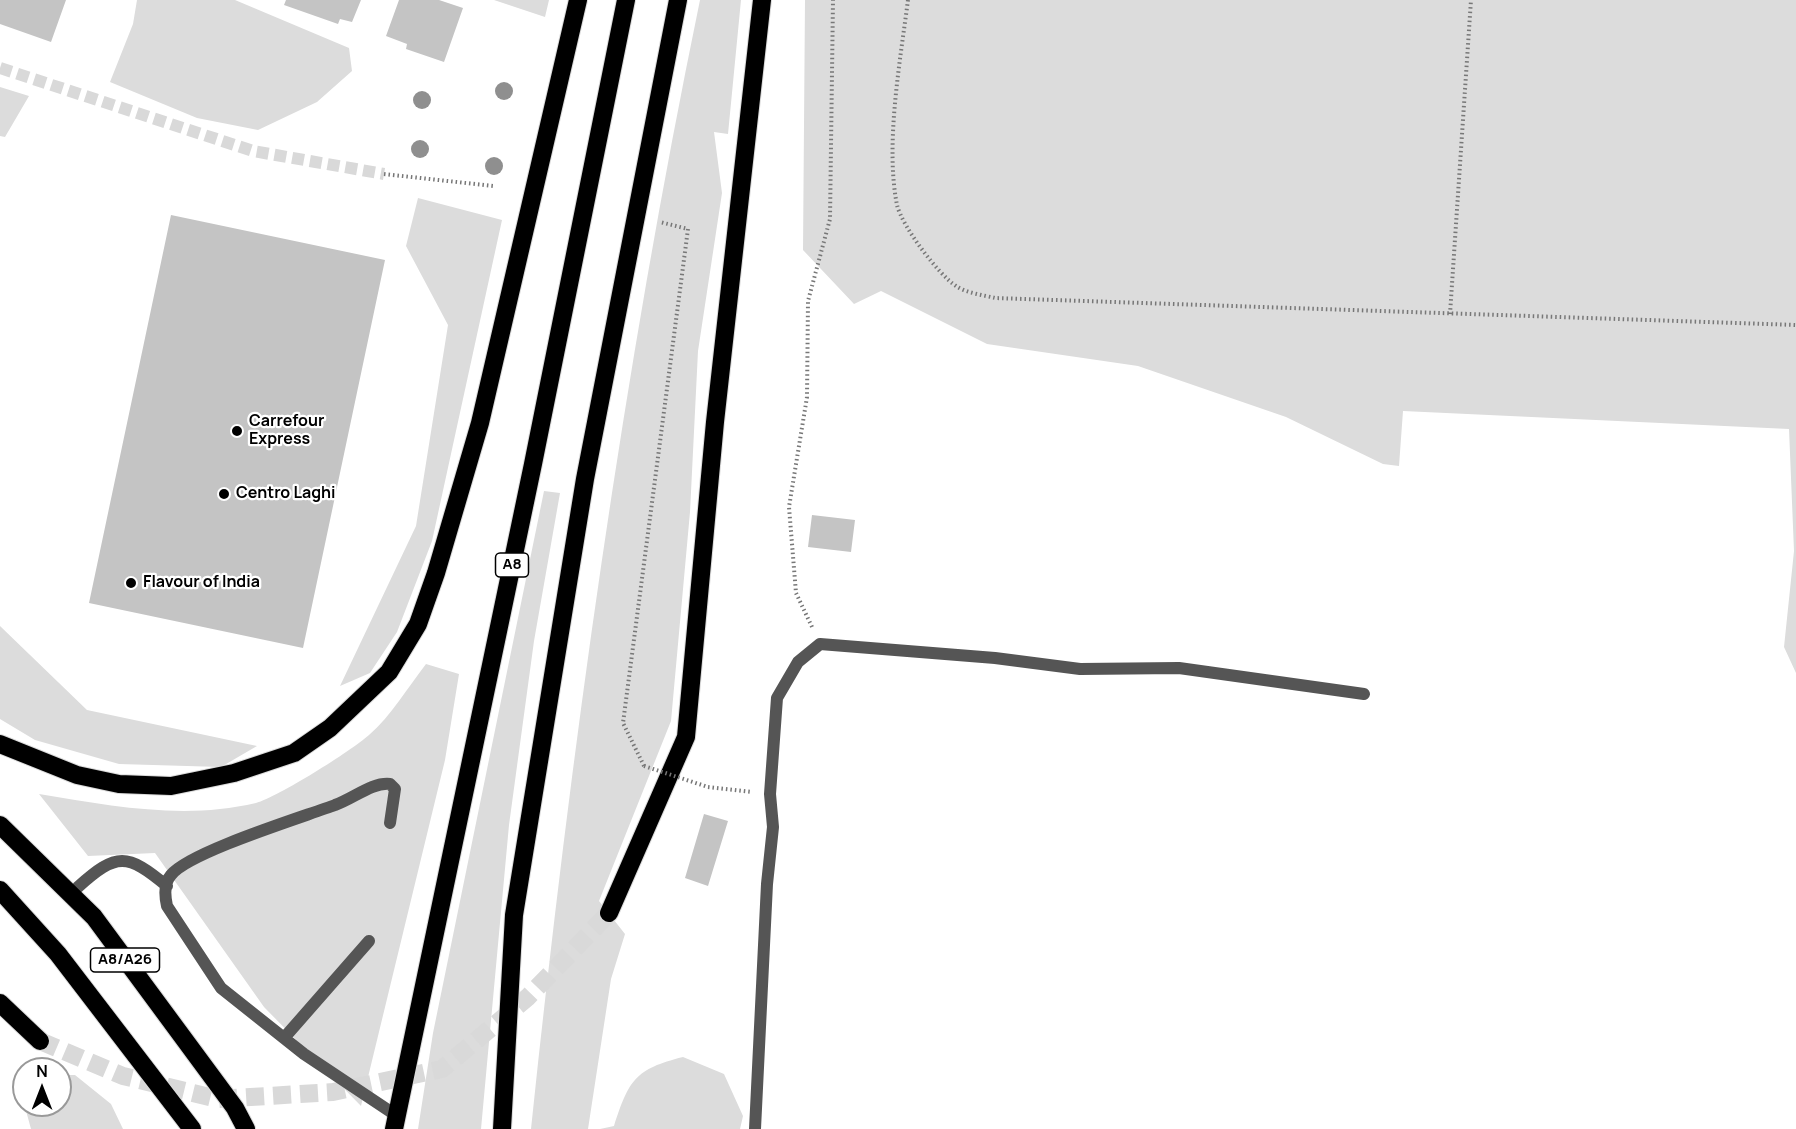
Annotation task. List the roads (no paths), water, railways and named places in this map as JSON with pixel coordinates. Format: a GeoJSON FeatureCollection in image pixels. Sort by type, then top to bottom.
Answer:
{"type":"FeatureCollection","features":[{"type":"Feature","properties":{"kind":"highway"},"geometry":{"type":"LineString","coordinates":[[0,744],[77,776],[119,784],[171,786],[234,773],[294,753],[330,728],[388,672],[418,624],[443,550],[480,423],[578,0]]}},
{"type":"Feature","properties":{"kind":"highway","name":"A8"},"geometry":{"type":"LineString","coordinates":[[395,1122],[536,453],[626,0]]}},
{"type":"Feature","properties":{"kind":"highway"},"geometry":{"type":"LineString","coordinates":[[502,1129],[504,1068],[518,892],[585,478],[678,0]]}},
{"type":"Feature","properties":{"kind":"highway"},"geometry":{"type":"LineString","coordinates":[[609,913],[686,737],[715,422],[762,0]]}},
{"type":"Feature","properties":{"kind":"highway","name":"A8/A26"},"geometry":{"type":"LineString","coordinates":[[0,825],[94,917],[235,1108],[246,1129]]}},
{"type":"Feature","properties":{"kind":"highway"},"geometry":{"type":"LineString","coordinates":[[0,890],[58,954],[192,1129]]}},
{"type":"Feature","properties":{"kind":"highway"},"geometry":{"type":"LineString","coordinates":[[0,1003],[40,1041]]}},
{"type":"Feature","properties":{"kind":"lane"},"geometry":{"type":"LineString","coordinates":[[755,1129],[767,884],[773,827],[770,794],[777,698],[798,662],[820,644],[995,658],[1080,669],[1179,668],[1364,694]]}},
{"type":"Feature","properties":{"kind":"lane"},"geometry":{"type":"LineString","coordinates":[[390,823],[395,789],[390,784],[381,783],[344,802],[202,854],[170,876],[164,896],[167,906],[221,988],[395,1122]]}},
{"type":"Feature","properties":{"kind":"lane"},"geometry":{"type":"LineString","coordinates":[[78,887],[112,861],[127,861],[146,868],[167,886]]}},
{"type":"Feature","properties":{"kind":"lane"},"geometry":{"type":"LineString","coordinates":[[284,1038],[369,941]]}},
{"type":"Feature","properties":{"kind":"tunnel"},"geometry":{"type":"LineString","coordinates":[[0,68],[253,151],[384,174]]}},
{"type":"Feature","properties":{"kind":"tunnel"},"geometry":{"type":"LineString","coordinates":[[40,1041],[123,1076],[218,1099],[333,1092],[442,1069],[528,997],[609,913]]}},
{"type":"Feature","properties":{"kind":"place","name":"Carrefour Express"},"geometry":{"type":"Point","coordinates":[237,431]}},
{"type":"Feature","properties":{"kind":"place","name":"Centro Laghi"},"geometry":{"type":"Point","coordinates":[224,494]}},
{"type":"Feature","properties":{"kind":"place","name":"Flavour of India"},"geometry":{"type":"Point","coordinates":[131,583]}}]}
